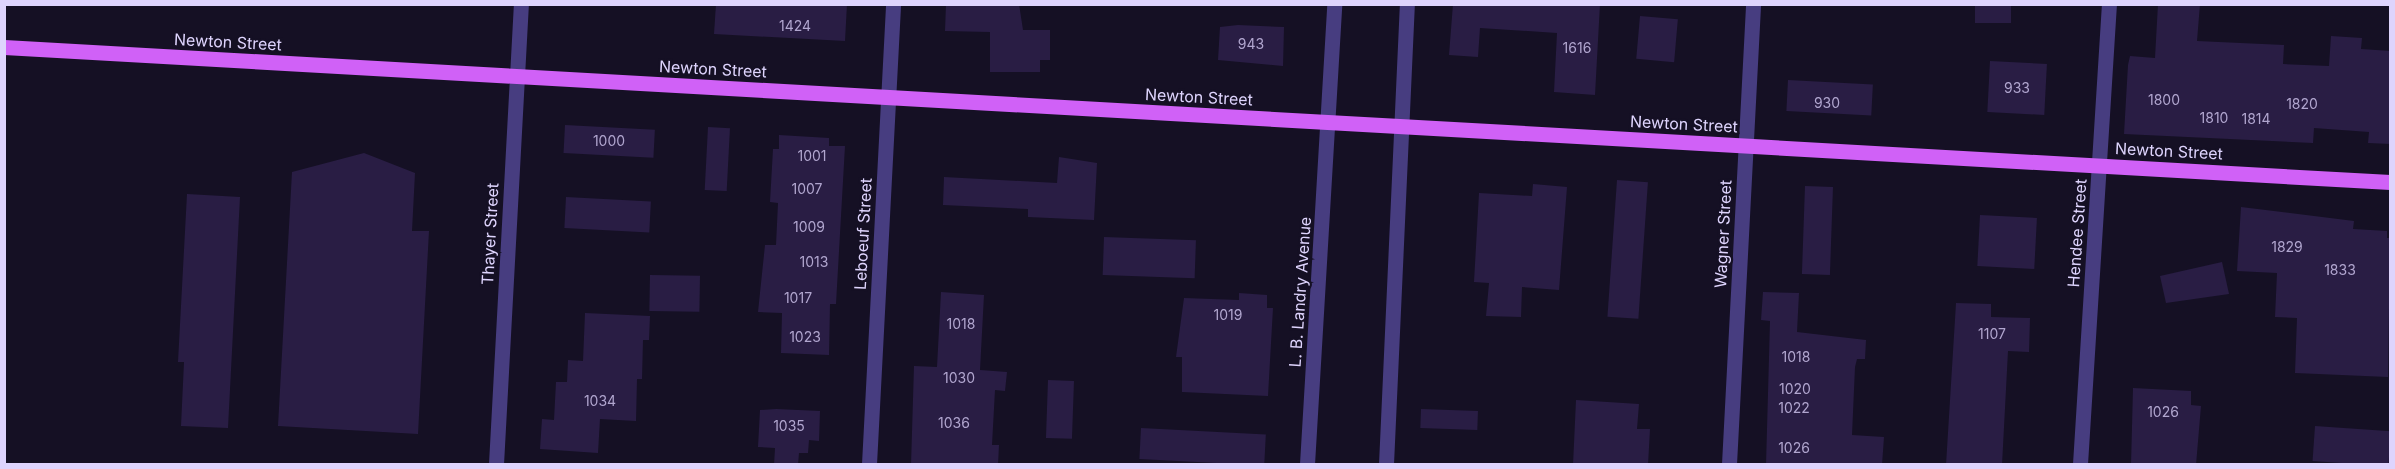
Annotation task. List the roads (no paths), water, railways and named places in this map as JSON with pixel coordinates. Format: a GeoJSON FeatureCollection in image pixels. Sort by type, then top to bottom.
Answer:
{"type":"FeatureCollection","features":[{"type":"Feature","properties":{"kind":"main road","name":"Newton Street"},"geometry":{"type":"LineString","coordinates":[[4,47],[2391,182]]}},
{"type":"Feature","properties":{"kind":"street","name":"Thayer Street"},"geometry":{"type":"LineString","coordinates":[[496,465],[521,4]]}},
{"type":"Feature","properties":{"kind":"street","name":"Leboeuf Street"},"geometry":{"type":"LineString","coordinates":[[869,465],[893,4]]}},
{"type":"Feature","properties":{"kind":"street","name":"L. B. Landry Avenue"},"geometry":{"type":"LineString","coordinates":[[1307,465],[1329,122],[1334,4]]}},
{"type":"Feature","properties":{"kind":"street"},"geometry":{"type":"LineString","coordinates":[[1386,465],[1407,4]]}},
{"type":"Feature","properties":{"kind":"street","name":"Wagner Street"},"geometry":{"type":"LineString","coordinates":[[1729,465],[1753,4]]}},
{"type":"Feature","properties":{"kind":"street","name":"Hendee Street"},"geometry":{"type":"LineString","coordinates":[[2080,465],[2109,4]]}}]}
